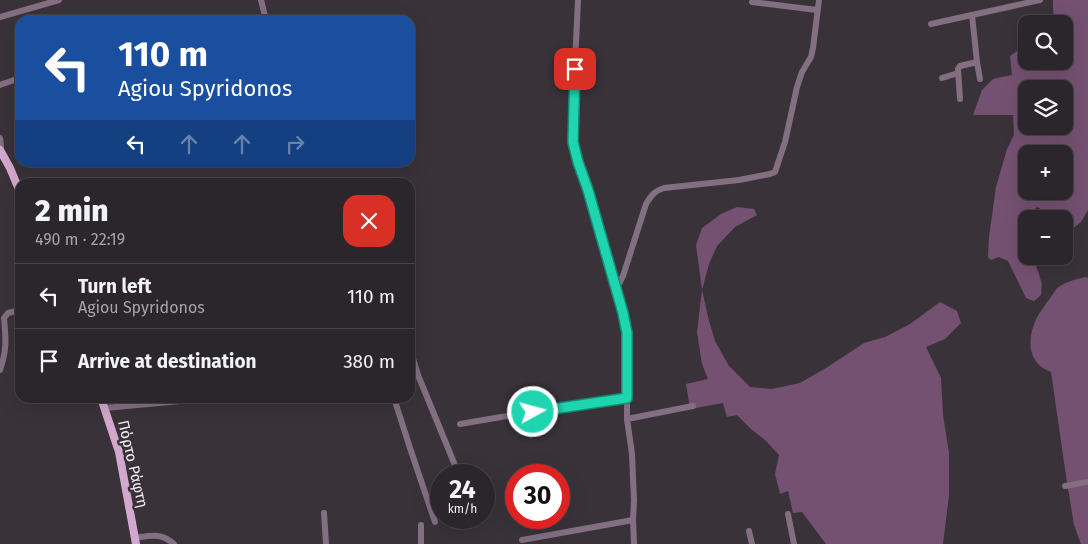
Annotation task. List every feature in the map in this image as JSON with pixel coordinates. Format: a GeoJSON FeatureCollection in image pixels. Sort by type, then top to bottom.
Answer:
{"type":"FeatureCollection","features":[{"type":"Feature","properties":{"kind":"main road"},"geometry":{"type":"LineString","coordinates":[[0,150],[15,180]]}},
{"type":"Feature","properties":{"kind":"main road","name":"Πόρτο Ράφτη"},"geometry":{"type":"LineString","coordinates":[[103,403],[122,465],[135,542]]}},
{"type":"Feature","properties":{"kind":"street"},"geometry":{"type":"LineString","coordinates":[[0,17],[59,0]]}},
{"type":"Feature","properties":{"kind":"street"},"geometry":{"type":"LineString","coordinates":[[260,0],[264,15]]}},
{"type":"Feature","properties":{"kind":"street"},"geometry":{"type":"LineString","coordinates":[[578,0],[573,142],[623,313],[627,333],[627,419],[632,454],[634,544]]}},
{"type":"Feature","properties":{"kind":"street"},"geometry":{"type":"LineString","coordinates":[[616,290],[623,276],[634,238],[651,195],[664,188],[739,180],[775,172],[785,142],[797,87],[802,72],[811,57],[818,0]]}},
{"type":"Feature","properties":{"kind":"street"},"geometry":{"type":"LineString","coordinates":[[931,24],[1040,0]]}},
{"type":"Feature","properties":{"kind":"street"},"geometry":{"type":"LineString","coordinates":[[752,2],[817,10]]}},
{"type":"Feature","properties":{"kind":"street"},"geometry":{"type":"LineString","coordinates":[[972,16],[980,79]]}},
{"type":"Feature","properties":{"kind":"street"},"geometry":{"type":"LineString","coordinates":[[960,99],[958,68],[977,62]]}},
{"type":"Feature","properties":{"kind":"street"},"geometry":{"type":"LineString","coordinates":[[942,78],[958,73]]}},
{"type":"Feature","properties":{"kind":"street"},"geometry":{"type":"LineString","coordinates":[[0,85],[15,80]]}},
{"type":"Feature","properties":{"kind":"street"},"geometry":{"type":"LineString","coordinates":[[0,138],[0,150]]}},
{"type":"Feature","properties":{"kind":"street"},"geometry":{"type":"LineString","coordinates":[[0,370],[5,357],[3,350],[6,344],[4,318],[8,313],[15,311]]}},
{"type":"Feature","properties":{"kind":"street"},"geometry":{"type":"LineString","coordinates":[[415,363],[454,464]]}},
{"type":"Feature","properties":{"kind":"street"},"geometry":{"type":"LineString","coordinates":[[460,424],[513,414],[627,398]]}},
{"type":"Feature","properties":{"kind":"street"},"geometry":{"type":"LineString","coordinates":[[105,408],[159,403]]}},
{"type":"Feature","properties":{"kind":"street"},"geometry":{"type":"LineString","coordinates":[[396,403],[430,507]]}},
{"type":"Feature","properties":{"kind":"street"},"geometry":{"type":"LineString","coordinates":[[627,419],[693,406]]}},
{"type":"Feature","properties":{"kind":"street"},"geometry":{"type":"LineString","coordinates":[[1065,486],[1088,482]]}},
{"type":"Feature","properties":{"kind":"street"},"geometry":{"type":"LineString","coordinates":[[324,513],[326,544]]}},
{"type":"Feature","properties":{"kind":"street"},"geometry":{"type":"LineString","coordinates":[[788,514],[794,544]]}},
{"type":"Feature","properties":{"kind":"street"},"geometry":{"type":"LineString","coordinates":[[522,540],[633,520]]}},
{"type":"Feature","properties":{"kind":"street"},"geometry":{"type":"LineString","coordinates":[[421,525],[421,544]]}},
{"type":"Feature","properties":{"kind":"street"},"geometry":{"type":"LineString","coordinates":[[749,531],[752,544]]}},
{"type":"Feature","properties":{"kind":"street"},"geometry":{"type":"LineString","coordinates":[[135,542],[157,535],[163,536],[174,544]]}},
{"type":"Feature","properties":{"kind":"shaded area"},"geometry":{"type":"Polygon","coordinates":[[[1053,0],[1088,0],[1088,210],[1081,222],[1073,228],[1073,210],[1040,210],[1037,207],[1034,210],[1018,210],[1018,265],[1036,265],[1042,284],[1041,295],[1034,301],[1026,298],[1008,261],[999,257],[991,260],[988,257],[996,187],[1007,149],[1014,135],[1013,115],[973,115],[982,90],[993,79],[1012,75],[1010,56],[1017,51],[1018,70],[1073,70],[1073,15],[1054,15],[1053,0]]]}},
{"type":"Feature","properties":{"kind":"shaded area"},"geometry":{"type":"Polygon","coordinates":[[[737,207],[754,209],[757,215],[735,227],[717,246],[709,264],[702,290],[696,245],[702,228],[721,214],[737,207]]]}},
{"type":"Feature","properties":{"kind":"shaded area"},"geometry":{"type":"Polygon","coordinates":[[[1088,278],[1088,480],[1067,483],[1051,372],[1036,362],[1031,347],[1031,339],[1032,330],[1039,314],[1057,288],[1071,281],[1088,278]]]}},
{"type":"Feature","properties":{"kind":"shaded area"},"geometry":{"type":"Polygon","coordinates":[[[702,290],[715,341],[729,366],[750,387],[772,389],[800,383],[864,343],[885,337],[910,324],[940,302],[957,311],[961,323],[945,339],[926,347],[941,378],[943,415],[949,453],[949,495],[943,544],[826,544],[802,512],[793,513],[788,491],[780,494],[775,474],[779,455],[765,440],[737,415],[727,417],[723,403],[690,409],[686,384],[708,379],[702,364],[697,332],[702,290]]]}},
{"type":"Feature","properties":{"kind":"shaded area"},"geometry":{"type":"Polygon","coordinates":[[[1088,485],[1088,544],[1081,544],[1074,525],[1068,488],[1088,485]]]}},
{"type":"Feature","properties":{"kind":"route"},"geometry":{"type":"LineString","coordinates":[[533,412],[627,398],[627,333],[623,313],[573,142],[575,69]]}}]}
